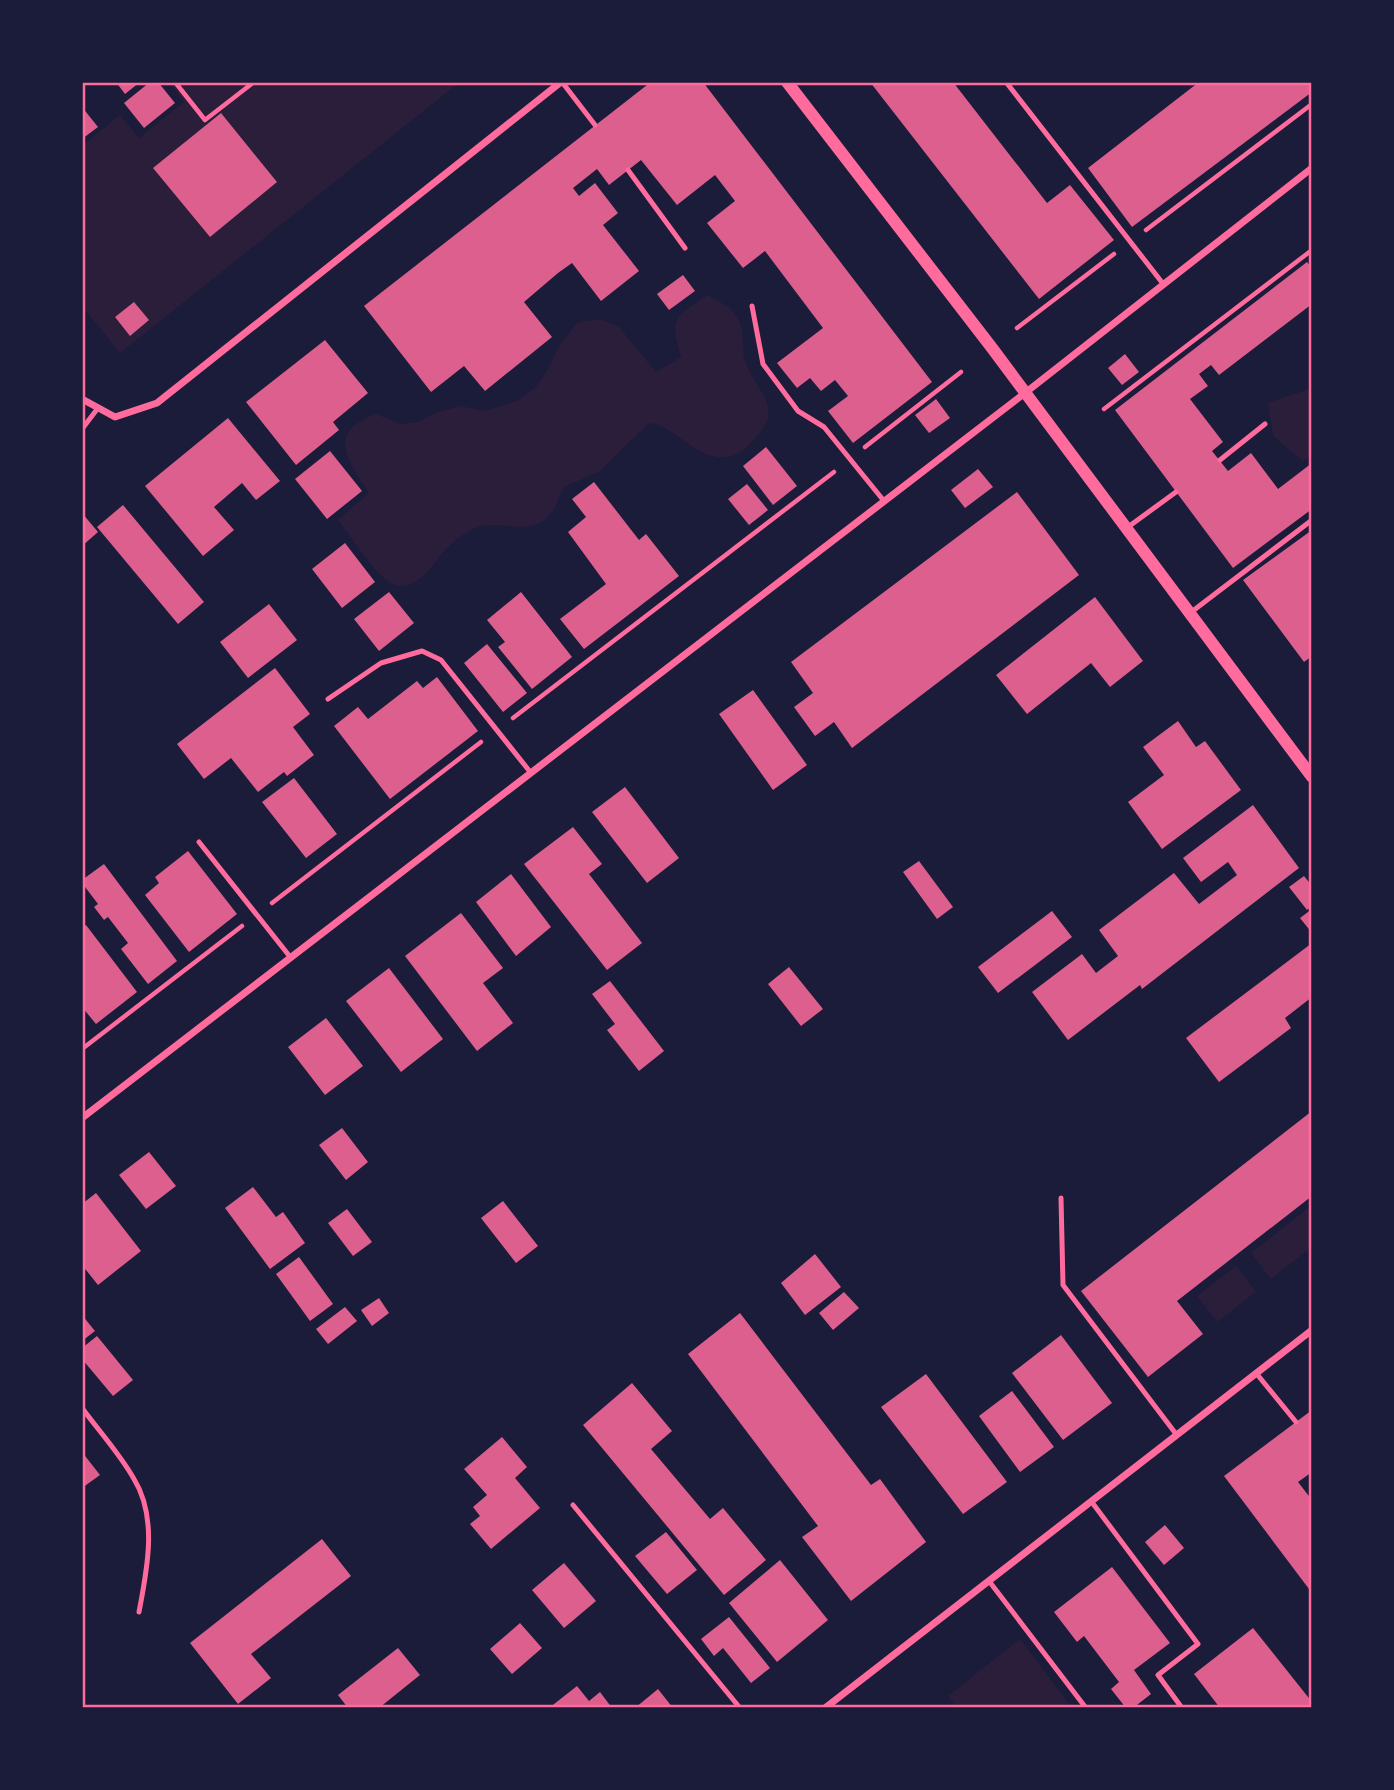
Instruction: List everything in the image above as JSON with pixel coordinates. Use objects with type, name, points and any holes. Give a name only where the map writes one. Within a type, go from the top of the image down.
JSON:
[{"type":"street","points":[[82,399],[116,417],[157,403],[561,82]]},
{"type":"street","points":[[787,82],[1127,528],[1312,777]]},
{"type":"street","points":[[82,1118],[1025,393],[1312,168]]},
{"type":"street","points":[[825,1708],[1312,1330]]},
{"type":"lane","points":[[561,82],[594,125]]},
{"type":"lane","points":[[1006,82],[1164,285]]},
{"type":"lane","points":[[628,170],[685,248]]},
{"type":"lane","points":[[752,306],[763,364],[798,411],[824,427],[884,500]]},
{"type":"lane","points":[[82,429],[97,408]]},
{"type":"lane","points":[[1220,460],[1265,424]]},
{"type":"lane","points":[[1127,528],[1176,492]]},
{"type":"lane","points":[[1189,612],[1312,520]]},
{"type":"lane","points":[[328,699],[381,663],[422,651],[441,660],[531,773]]},
{"type":"lane","points":[[199,842],[291,958]]},
{"type":"lane","points":[[1061,1198],[1063,1285],[1176,1434]]},
{"type":"lane","points":[[1256,1373],[1296,1422]]},
{"type":"lane","points":[[82,1408],[135,1480],[144,1504],[149,1535],[147,1571],[139,1612]]},
{"type":"lane","points":[[1091,1502],[1198,1644],[1158,1675],[1182,1708]]},
{"type":"lane","points":[[573,1505],[740,1708]]},
{"type":"lane","points":[[989,1581],[1086,1708]]},
{"type":"path","points":[[175,82],[205,120],[254,82]]},
{"type":"path","points":[[1017,328],[1312,104]]},
{"type":"path","points":[[1104,409],[1312,250]]},
{"type":"path","points":[[82,1049],[961,372]]},
{"type":"shaded area","points":[[169,82],[460,82],[120,353],[82,306],[82,146],[120,115],[139,138],[184,102]]},
{"type":"shaded area","points":[[707,295],[727,306],[736,315],[743,337],[745,360],[768,409],[764,428],[741,452],[722,457],[710,455],[699,451],[659,425],[649,423],[599,472],[564,487],[554,510],[542,522],[525,527],[490,525],[471,530],[450,545],[417,581],[403,586],[395,585],[381,575],[338,520],[369,493],[354,470],[346,448],[350,429],[360,421],[376,414],[401,424],[417,422],[438,412],[461,406],[485,411],[517,401],[536,387],[559,346],[578,322],[600,319],[619,327],[656,372],[681,357],[676,334],[678,320]]},
{"type":"shaded area","points":[[1312,388],[1312,456],[1303,461],[1273,436],[1268,403]]},
{"type":"shaded area","points":[[1312,1205],[1312,1247],[1271,1279],[1251,1253]]},
{"type":"shaded area","points":[[1236,1266],[1256,1292],[1217,1322],[1197,1296]]},
{"type":"shaded area","points":[[1020,1639],[1072,1708],[957,1708],[948,1696]]},
{"type":"building","points":[[116,82],[140,82],[125,94]]},
{"type":"building","points":[[150,82],[158,82],[175,103],[144,128],[124,103]]},
{"type":"building","points":[[645,82],[703,82],[932,382],[853,443],[828,411],[848,396],[835,380],[821,391],[810,378],[797,388],[777,363],[823,328],[765,251],[743,268],[707,223],[735,201],[715,175],[677,205],[641,160],[609,185],[597,169],[573,188],[579,196],[595,183],[618,213],[603,225],[639,271],[601,301],[572,263],[558,273],[524,302],[552,337],[485,391],[464,366],[431,392],[364,306],[647,85]]},
{"type":"building","points":[[870,82],[953,82],[1047,203],[1070,185],[1114,240],[1039,299]]},
{"type":"building","points":[[1199,82],[1312,82],[1312,92],[1132,227],[1088,168]]},
{"type":"building","points":[[82,107],[98,127],[82,139]]},
{"type":"building","points":[[221,113],[277,182],[210,237],[153,168]]},
{"type":"building","points":[[1307,262],[1312,268],[1312,304],[1219,375],[1211,365],[1199,374],[1208,386],[1190,399],[1223,442],[1212,451],[1228,471],[1251,453],[1278,489],[1312,463],[1312,509],[1233,568],[1115,410]]},
{"type":"building","points":[[683,275],[695,291],[669,310],[657,294]]},
{"type":"building","points":[[134,302],[149,320],[130,336],[115,317]]},
{"type":"building","points":[[325,340],[368,393],[333,422],[339,430],[296,465],[246,402]]},
{"type":"building","points":[[1125,354],[1139,372],[1122,385],[1108,368]]},
{"type":"building","points":[[936,399],[950,418],[929,433],[915,415]]},
{"type":"building","points":[[228,418],[280,481],[256,500],[242,483],[214,507],[234,530],[203,556],[145,486]]},
{"type":"building","points":[[766,447],[797,486],[773,505],[743,466]]},
{"type":"building","points":[[330,451],[362,491],[327,519],[295,479]]},
{"type":"building","points":[[978,469],[993,487],[965,508],[951,490]]},
{"type":"building","points":[[594,482],[639,540],[646,534],[679,576],[584,649],[560,619],[606,584],[568,532],[586,517],[572,499]]},
{"type":"building","points":[[747,484],[768,510],[749,525],[728,499]]},
{"type":"building","points":[[1017,492],[1079,575],[852,748],[834,722],[815,736],[794,707],[813,693],[791,662]]},
{"type":"building","points":[[123,505],[204,602],[178,624],[97,527]]},
{"type":"building","points":[[82,513],[98,532],[82,546]]},
{"type":"building","points":[[1312,530],[1312,656],[1304,662],[1243,580]]},
{"type":"building","points":[[345,543],[375,582],[342,608],[312,569]]},
{"type":"building","points":[[389,592],[414,623],[379,651],[354,619]]},
{"type":"building","points":[[521,592],[572,657],[532,689],[498,647],[505,642],[487,620]]},
{"type":"building","points":[[1095,597],[1143,661],[1110,687],[1091,663],[1027,714],[996,675]]},
{"type":"building","points":[[269,604],[297,640],[248,678],[220,642]]},
{"type":"building","points":[[487,644],[527,693],[503,712],[464,663]]},
{"type":"building","points":[[275,668],[310,714],[293,727],[314,755],[287,776],[284,772],[258,792],[231,758],[204,779],[177,744]]},
{"type":"building","points":[[437,677],[478,731],[390,799],[334,726],[358,707],[368,719],[417,681],[423,688]]},
{"type":"building","points":[[753,690],[807,765],[773,790],[719,714]]},
{"type":"building","points":[[1178,721],[1196,747],[1205,741],[1241,790],[1162,849],[1128,802],[1164,775],[1143,747]]},
{"type":"building","points":[[294,778],[337,834],[306,858],[262,802]]},
{"type":"building","points":[[625,787],[679,858],[647,883],[592,812]]},
{"type":"building","points":[[1253,805],[1299,868],[1142,989],[1140,985],[1068,1040],[1032,992],[1082,954],[1096,973],[1118,956],[1099,930],[1174,873],[1199,904],[1237,875],[1228,862],[1201,882],[1183,858]]},
{"type":"building","points":[[573,827],[602,864],[589,874],[642,943],[607,970],[524,864]]},
{"type":"building","points":[[188,851],[237,914],[189,952],[145,895],[159,883],[155,877]]},
{"type":"building","points":[[919,861],[953,907],[937,919],[903,872]]},
{"type":"building","points":[[104,864],[177,961],[148,984],[121,949],[128,943],[108,917],[104,920],[94,907],[98,904],[82,883],[82,880]]},
{"type":"building","points":[[511,874],[551,927],[516,956],[476,902]]},
{"type":"building","points":[[1304,876],[1312,886],[1312,906],[1307,910],[1289,887]]},
{"type":"building","points":[[1312,909],[1312,933],[1300,918]]},
{"type":"building","points":[[1052,911],[1072,937],[998,993],[978,967]]},
{"type":"building","points":[[461,913],[503,968],[483,983],[513,1023],[477,1051],[405,956]]},
{"type":"building","points":[[86,925],[137,992],[96,1024],[82,1007],[82,928]]},
{"type":"building","points":[[1312,943],[1312,997],[1285,1018],[1291,1028],[1219,1082],[1186,1038]]},
{"type":"building","points":[[789,967],[823,1009],[801,1026],[768,984]]},
{"type":"building","points":[[389,968],[443,1039],[401,1072],[346,1001]]},
{"type":"building","points":[[610,981],[664,1051],[639,1071],[607,1030],[615,1024],[592,994]]},
{"type":"building","points":[[326,1018],[363,1066],[325,1095],[288,1047]]},
{"type":"building","points":[[1312,1111],[1312,1196],[1177,1301],[1203,1334],[1148,1377],[1081,1291]]},
{"type":"building","points":[[342,1128],[368,1162],[346,1180],[319,1145]]},
{"type":"building","points":[[149,1152],[176,1186],[146,1209],[119,1175]]},
{"type":"building","points":[[253,1187],[276,1217],[283,1212],[305,1243],[270,1269],[225,1208]]},
{"type":"building","points":[[96,1193],[141,1251],[98,1285],[82,1265],[82,1204]]},
{"type":"building","points":[[503,1201],[538,1246],[516,1263],[481,1218]]},
{"type":"building","points":[[347,1209],[372,1242],[353,1256],[328,1223]]},
{"type":"building","points":[[815,1254],[841,1287],[805,1315],[781,1283]]},
{"type":"building","points":[[299,1257],[333,1304],[310,1321],[276,1274]]},
{"type":"building","points":[[844,1292],[859,1308],[833,1330],[819,1313]]},
{"type":"building","points":[[379,1298],[389,1313],[372,1326],[361,1310]]},
{"type":"building","points":[[345,1307],[357,1321],[328,1344],[316,1329]]},
{"type":"building","points":[[740,1313],[871,1485],[880,1479],[926,1542],[851,1601],[802,1537],[818,1526],[688,1354]]},
{"type":"building","points":[[82,1315],[95,1331],[82,1341]]},
{"type":"building","points":[[1061,1335],[1112,1403],[1063,1440],[1012,1373]]},
{"type":"building","points":[[97,1336],[133,1380],[113,1396],[82,1359],[82,1348]]},
{"type":"building","points":[[926,1374],[1007,1482],[963,1514],[881,1407]]},
{"type":"building","points":[[632,1383],[672,1431],[651,1449],[710,1519],[723,1508],[766,1560],[724,1595],[583,1425]]},
{"type":"building","points":[[1012,1391],[1054,1447],[1020,1472],[979,1416]]},
{"type":"building","points":[[1312,1410],[1312,1472],[1298,1482],[1312,1500],[1312,1593],[1224,1476]]},
{"type":"building","points":[[502,1437],[527,1467],[515,1478],[540,1508],[491,1549],[470,1524],[480,1516],[473,1507],[487,1495],[464,1469]]},
{"type":"building","points":[[82,1452],[100,1475],[82,1488]]},
{"type":"building","points":[[1165,1525],[1184,1548],[1164,1565],[1145,1542]]},
{"type":"building","points":[[666,1532],[697,1570],[667,1594],[635,1556]]},
{"type":"building","points":[[322,1539],[351,1576],[251,1654],[271,1678],[238,1704],[190,1643]]},
{"type":"building","points":[[780,1560],[828,1620],[777,1662],[729,1603]]},
{"type":"building","points":[[564,1563],[596,1601],[564,1628],[532,1590]]},
{"type":"building","points":[[1112,1567],[1170,1643],[1134,1670],[1151,1694],[1133,1708],[1126,1708],[1111,1689],[1119,1682],[1084,1636],[1077,1642],[1054,1612]]},
{"type":"building","points":[[729,1617],[770,1668],[751,1683],[723,1648],[714,1656],[701,1639]]},
{"type":"building","points":[[520,1623],[542,1648],[512,1674],[490,1649]]},
{"type":"building","points":[[1253,1628],[1312,1702],[1312,1708],[1220,1708],[1194,1674]]},
{"type":"building","points":[[398,1648],[420,1675],[379,1708],[348,1708],[338,1695]]},
{"type":"building","points":[[577,1686],[589,1701],[600,1692],[612,1708],[549,1708]]},
{"type":"building","points":[[658,1689],[673,1708],[635,1708]]}]
